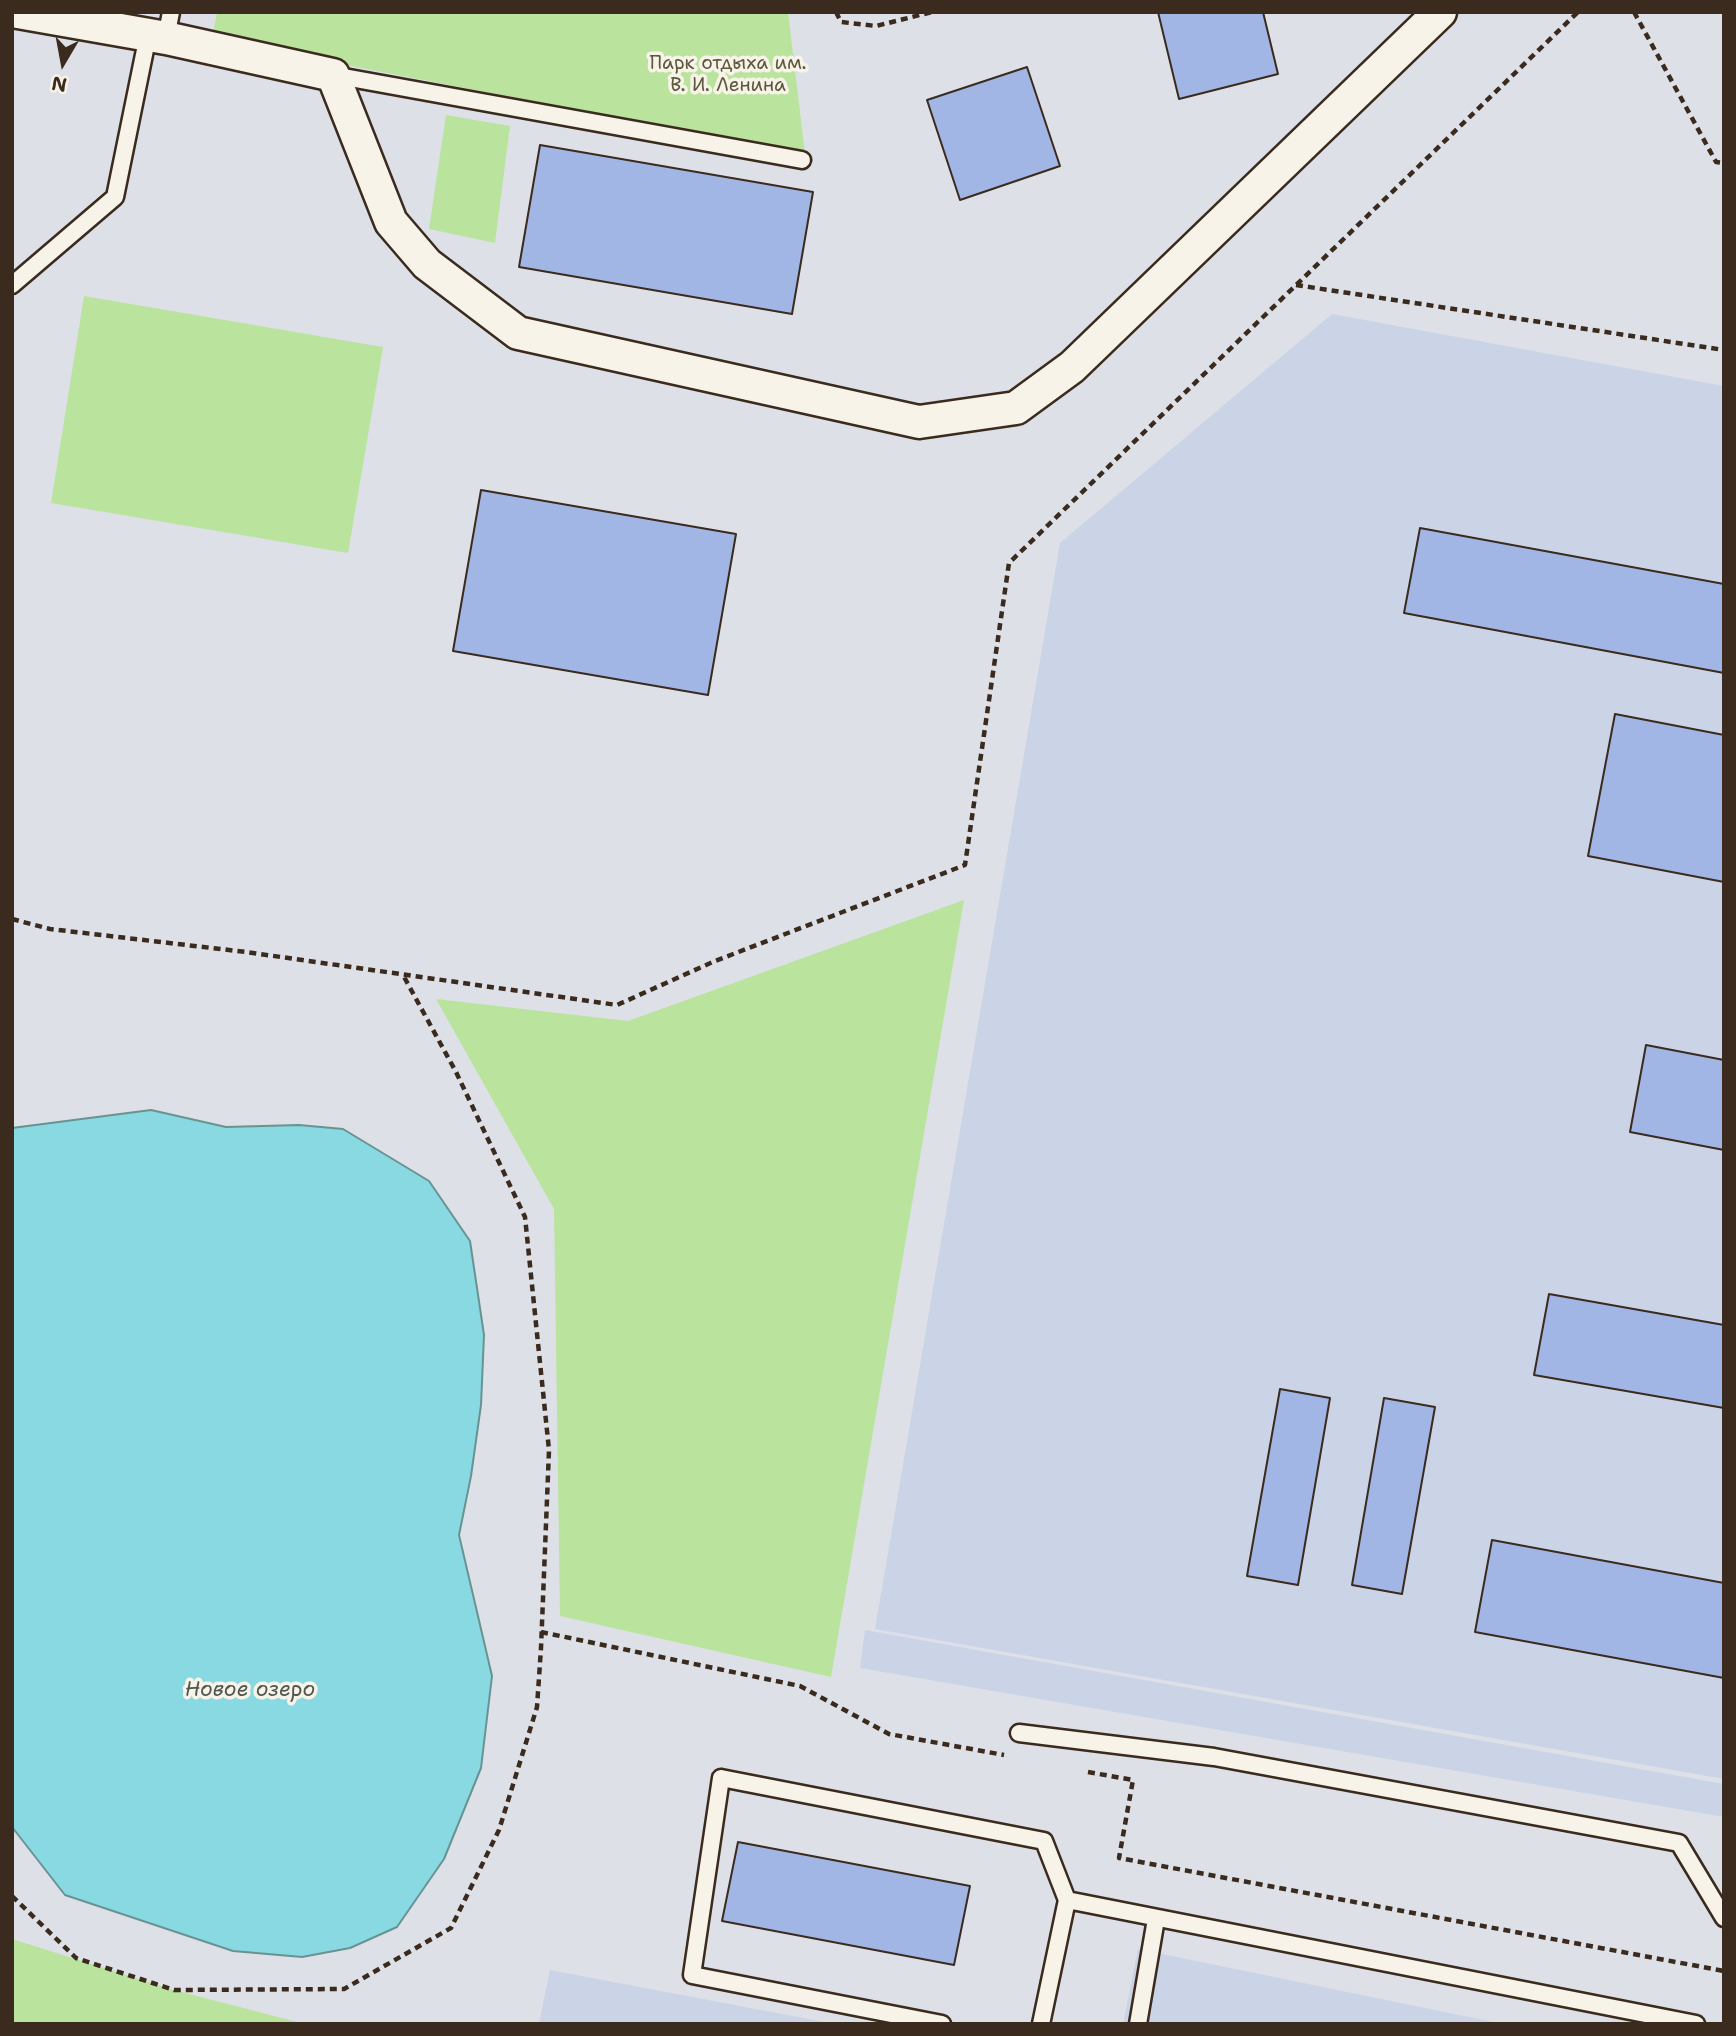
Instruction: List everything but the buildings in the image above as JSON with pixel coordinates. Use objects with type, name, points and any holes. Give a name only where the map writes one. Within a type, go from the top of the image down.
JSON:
[{"type":"street","points":[[18,12],[162,28],[333,75],[391,222],[427,264],[518,333],[919,422],[1016,408],[1072,367],[1440,12]]},
{"type":"lane","points":[[12,285],[115,197],[162,28]]},
{"type":"lane","points":[[333,75],[802,160]]},
{"type":"lane","points":[[1019,1732],[1214,1757],[1679,1843],[1724,1918]]},
{"type":"lane","points":[[942,2024],[692,1975],[721,1777],[1044,1841],[1067,1900],[1041,2024]]},
{"type":"lane","points":[[1067,1900],[1652,2020],[1696,2024]]},
{"type":"lane","points":[[1138,2024],[1156,1919]]},
{"type":"path","points":[[836,12],[841,22],[876,26],[932,12]]},
{"type":"path","points":[[12,919],[50,929],[246,952],[617,1005],[715,961],[965,865],[1009,564],[1578,12]]},
{"type":"path","points":[[1634,12],[1716,162],[1724,163]]},
{"type":"path","points":[[1296,285],[1724,350]]},
{"type":"path","points":[[12,1896],[76,1958],[174,1990],[344,1989],[451,1928],[499,1830],[537,1707],[549,1450],[525,1217],[456,1072],[403,975]]},
{"type":"path","points":[[541,1632],[800,1686],[890,1734],[1011,1757]]},
{"type":"path","points":[[1079,1770],[1133,1780],[1119,1858],[1724,1971]]},
{"type":"shaded area","points":[[1332,314],[1724,386],[1724,1779],[875,1629],[1060,543]]},
{"type":"shaded area","points":[[865,1630],[1724,1784],[1724,1817],[860,1668]]},
{"type":"shaded area","points":[[1138,1949],[1503,2024],[1123,2024]]},
{"type":"shaded area","points":[[550,1970],[608,1981],[835,2024],[539,2024]]},
{"type":"green space","name":"Парк отдыха им. В. И. Ленина","points":[[217,12],[788,12],[805,154],[212,39]]},
{"type":"green space","points":[[446,115],[510,126],[495,243],[429,229]]},
{"type":"green space","points":[[84,296],[383,347],[348,553],[51,503]]},
{"type":"green space","points":[[964,900],[831,1677],[560,1616],[554,1209],[436,999],[628,1021]]},
{"type":"green space","points":[[12,1939],[174,1990],[305,2024],[12,2024]]},
{"type":"water","name":"Новое озеро","points":[[151,1110],[226,1127],[299,1125],[343,1129],[429,1181],[470,1241],[484,1335],[481,1405],[459,1535],[492,1676],[481,1768],[444,1859],[397,1927],[350,1948],[302,1957],[233,1951],[65,1895],[12,1827],[12,1128]]}]
